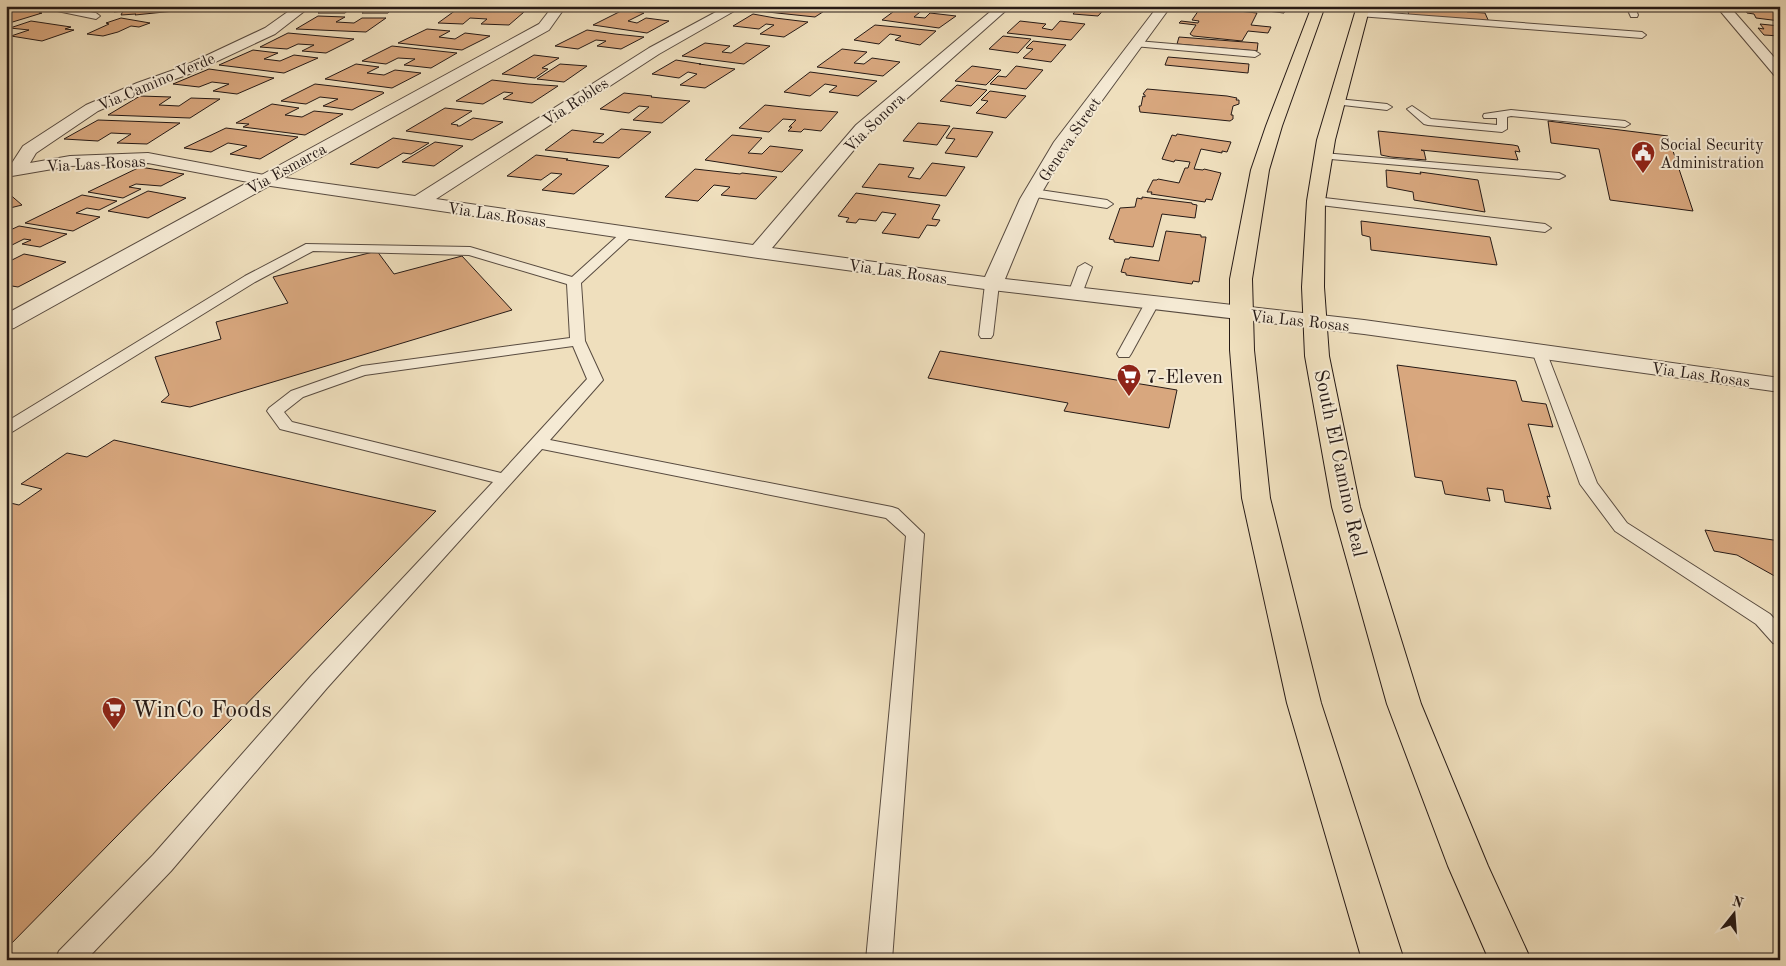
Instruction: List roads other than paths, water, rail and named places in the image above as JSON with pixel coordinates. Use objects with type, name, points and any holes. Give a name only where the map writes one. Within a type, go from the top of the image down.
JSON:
[{"type":"main road","points":[[1319,6],[1274,126],[1260,170],[1241,279],[1243,314],[1242,350],[1256,498],[1304,703],[1383,960]]},
{"type":"main road","name":"South El Camino Real","points":[[1363,10],[1323,156],[1316,201],[1313,287],[1317,356],[1346,507],[1404,704],[1468,866],[1510,960]]},
{"type":"street","name":"Via Camino Verde","points":[[12,170],[29,150],[92,108],[142,86],[186,70],[270,31],[305,6]]},
{"type":"street","name":"Via Esmarca","points":[[6,323],[544,27],[560,6]]},
{"type":"street","name":"Via Robles","points":[[418,203],[654,50],[737,6]]},
{"type":"street","name":"Via Sonora","points":[[758,252],[862,129],[1005,6]]},
{"type":"street","name":"Geneva Street","points":[[992,284],[1032,194],[1063,142],[1165,6]]},
{"type":"street","points":[[1722,6],[1780,73]]},
{"type":"street","name":"Via Las Rosas","points":[[12,170],[70,162],[148,158],[264,180],[758,252],[992,284],[1370,328],[1780,385]]},
{"type":"lane","points":[[37,6],[96,16]]},
{"type":"lane","points":[[1630,6],[1634,15]]},
{"type":"lane","points":[[1363,10],[1642,35]]},
{"type":"lane","points":[[1137,44],[1255,54]]},
{"type":"lane","points":[[1338,102],[1387,107]]},
{"type":"lane","points":[[1412,109],[1428,122],[1502,129],[1502,114]]},
{"type":"lane","points":[[1488,116],[1511,113],[1625,124]]},
{"type":"lane","points":[[1323,156],[1559,176]]},
{"type":"lane","points":[[1032,194],[1107,204]]},
{"type":"lane","points":[[1316,201],[1545,228]]},
{"type":"lane","points":[[574,282],[628,233]]},
{"type":"lane","points":[[6,429],[250,278],[312,247],[470,251],[574,282]]},
{"type":"lane","points":[[1075,294],[1085,267]]},
{"type":"lane","points":[[68,960],[162,863],[320,682],[595,380],[578,341],[574,282]]},
{"type":"lane","points":[[986,335],[992,284]]},
{"type":"lane","points":[[1124,354],[1152,302]]},
{"type":"lane","points":[[504,479],[286,426],[275,411],[297,394],[362,371],[578,341]]},
{"type":"lane","points":[[1539,351],[1589,484],[1621,526],[1763,619],[1780,638]]},
{"type":"lane","points":[[537,443],[892,513],[915,534],[880,960]]},
{"type":"place","name":"Social Security Administration","points":[[1643,174]]},
{"type":"place","name":"7-Eleven","points":[[1129,397]]},
{"type":"place","name":"WinCo Foods","points":[[114,730]]}]
